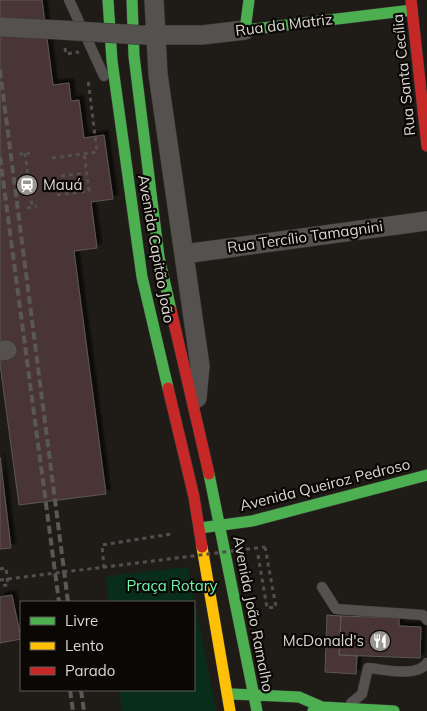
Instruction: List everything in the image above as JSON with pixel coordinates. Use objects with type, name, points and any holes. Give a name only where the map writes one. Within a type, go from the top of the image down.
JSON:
[{"type":"main road","name":"Avenida Capitão João","points":[[132,0],[134,56],[159,256],[220,524]]},
{"type":"main road","points":[[245,30],[250,0]]},
{"type":"main road","name":"Avenida Capitão João","points":[[109,3],[112,62],[142,277],[200,528]]},
{"type":"main road","name":"Rua da Matriz","points":[[245,30],[411,5]]},
{"type":"main road","name":"Rua Santa Cecília","points":[[411,5],[424,98],[427,146]]},
{"type":"main road","name":"Avenida Queiroz Pedroso","points":[[200,528],[252,521],[427,475]]},
{"type":"main road","name":"Avenida João Ramalho","points":[[220,524],[257,711]]},
{"type":"main road","points":[[200,528],[230,711]]},
{"type":"main road","points":[[227,694],[300,698],[318,709],[345,708],[394,711]]},
{"type":"street","points":[[154,0],[148,35],[158,74],[200,366],[196,417]]},
{"type":"street","name":"Rua da Matriz","points":[[0,27],[148,35],[202,35],[245,30]]},
{"type":"street","name":"Rua Tercílio Tamagnini","points":[[184,254],[427,221]]},
{"type":"lane","points":[[69,0],[101,71],[117,99]]},
{"type":"lane","points":[[322,588],[336,609],[423,615],[427,620]]},
{"type":"lane","points":[[345,708],[362,694],[368,668],[409,671],[420,670],[427,663]]},
{"type":"path","points":[[52,158],[97,152],[87,70]]},
{"type":"path","points":[[25,153],[32,207]]},
{"type":"path","points":[[20,154],[30,153]]},
{"type":"path","points":[[57,195],[89,191],[84,154]]},
{"type":"path","points":[[61,176],[86,173]]},
{"type":"path","points":[[26,208],[37,206]]},
{"type":"path","points":[[104,568],[102,545],[170,534]]},
{"type":"path","points":[[0,580],[265,547],[276,607],[267,608],[258,555]]},
{"type":"path","points":[[0,569],[6,568],[8,586],[0,586]]},
{"type":"green space","name":"Praça Rotary","points":[[188,567],[195,601],[109,601],[106,576]]},
{"type":"green space","name":"Praça Rotary","points":[[195,603],[216,711],[122,711],[119,691],[195,691]]},
{"type":"building","name":"Mauá","points":[[0,0],[42,0],[53,85],[69,83],[71,101],[79,100],[84,138],[104,135],[113,199],[91,202],[97,248],[74,251],[106,494],[19,505],[0,364]]},
{"type":"building","points":[[0,457],[11,548],[0,549]]},
{"type":"building","points":[[12,595],[20,639],[0,643],[0,597]]},
{"type":"building","points":[[327,615],[341,616],[339,655],[357,656],[356,674],[325,672]]},
{"type":"building","name":"McDonald's","points":[[341,616],[399,618],[399,626],[421,627],[420,658],[339,655]]},
{"type":"railway","points":[[0,70],[68,601]]},
{"type":"railway","points":[[0,157],[59,601]]},
{"type":"railway","points":[[70,691],[73,711]]},
{"type":"railway","points":[[81,691],[84,711]]},
{"type":"traffic: fast","points":[[108,0],[112,61],[142,277],[168,388]]},
{"type":"traffic: fast","points":[[132,0],[134,56],[159,257],[171,310]]},
{"type":"traffic: fast","points":[[249,0],[245,30],[412,10]]},
{"type":"traffic: fast","points":[[209,474],[257,711]]},
{"type":"traffic: fast","points":[[200,528],[252,521],[427,475]]},
{"type":"traffic: fast","points":[[231,694],[299,697],[322,707],[394,711]]},
{"type":"traffic: fast","points":[[313,711],[322,707]]},
{"type":"traffic: slow","points":[[202,547],[230,711]]},
{"type":"traffic: jam","points":[[411,0],[427,146]]},
{"type":"traffic: jam","points":[[171,310],[209,474]]},
{"type":"traffic: jam","points":[[168,388],[194,497],[202,547]]},
{"type":"place","name":"Mauá","points":[[27,185]]},
{"type":"place","name":"McDonald's","points":[[380,641]]}]
